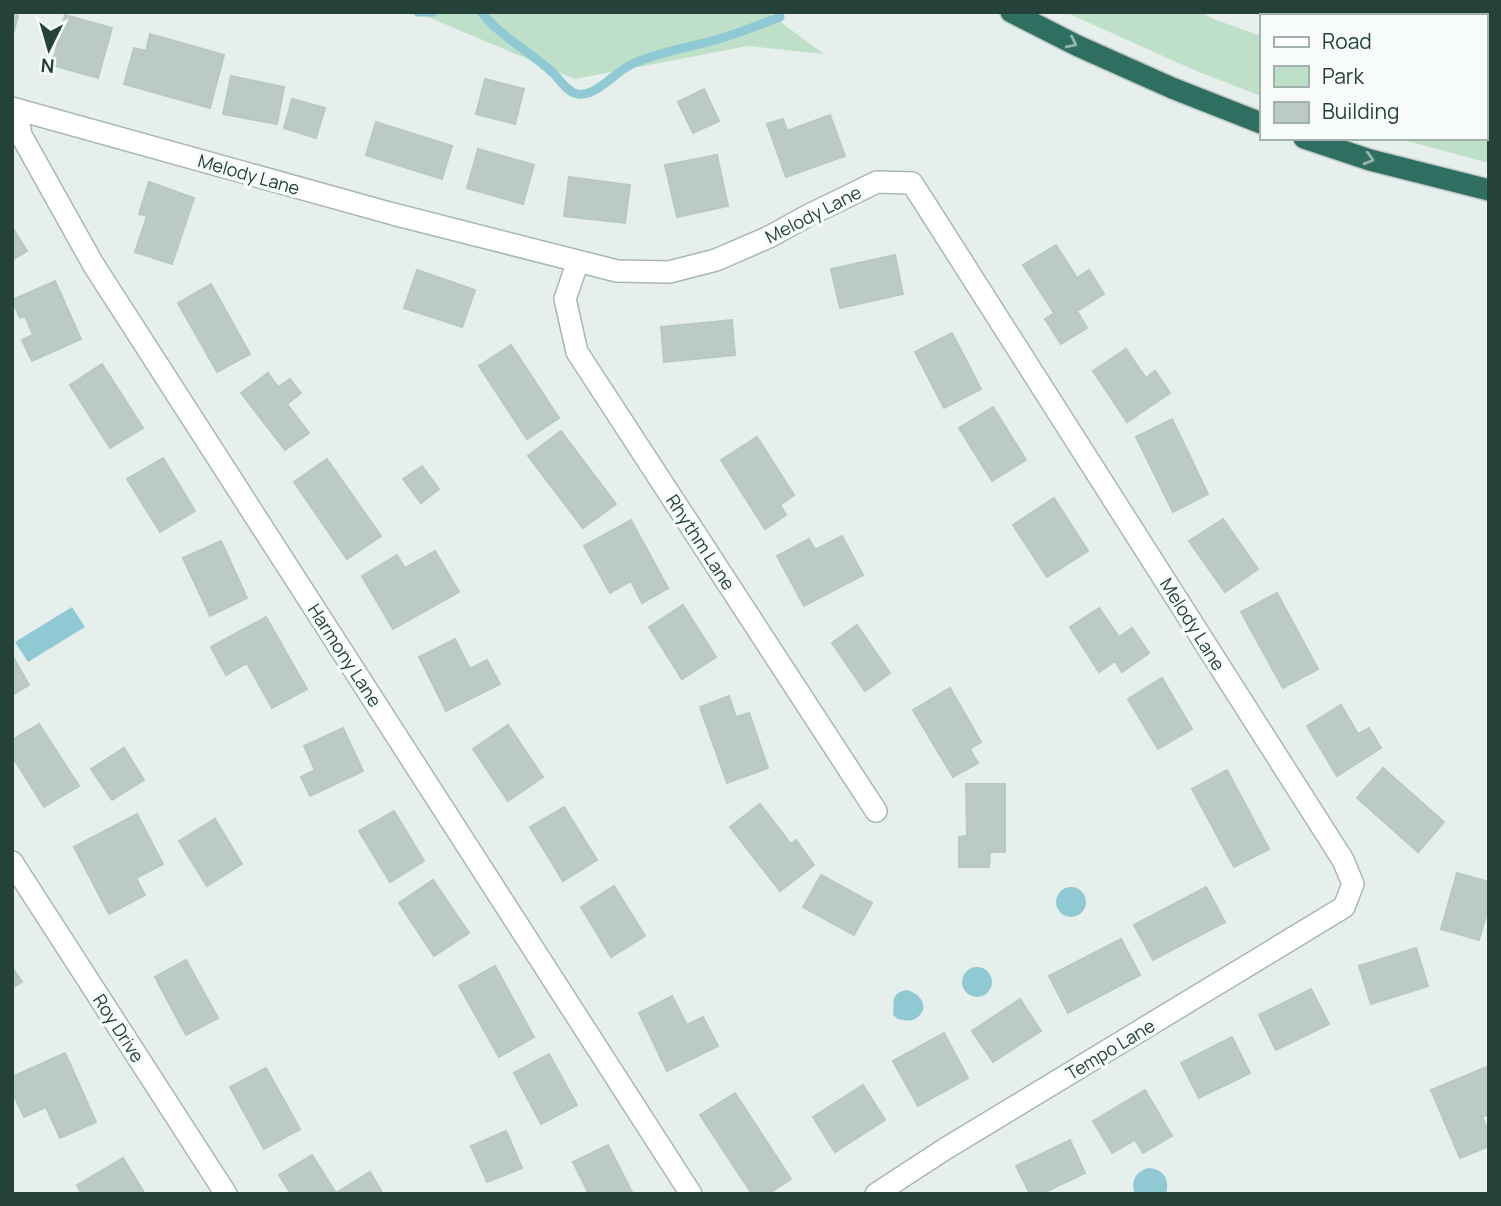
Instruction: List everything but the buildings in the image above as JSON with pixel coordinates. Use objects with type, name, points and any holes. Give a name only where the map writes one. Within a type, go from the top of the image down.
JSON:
[{"type":"highway","points":[[1011,12],[1078,47],[1260,123]]},
{"type":"highway","points":[[1310,140],[1370,160],[1489,190]]},
{"type":"street","name":"Melody Lane","points":[[14,108],[393,214],[617,271],[669,272],[716,260],[769,237],[877,182],[912,183],[1343,860],[1353,884],[1344,907]]},
{"type":"street","name":"Harmony Lane","points":[[14,108],[21,135],[93,264],[691,1194]]},
{"type":"street","name":"Rhythm Lane","points":[[578,261],[565,299],[577,352],[876,811]]},
{"type":"street","name":"Roy Drive","points":[[12,862],[226,1194]]},
{"type":"street","name":"Tempo Lane","points":[[876,1194],[1344,907]]},
{"type":"green space","points":[[416,12],[767,12],[824,54],[748,46],[575,79]]},
{"type":"green space","points":[[1065,12],[1200,12],[1260,36],[1260,96],[1194,70]]},
{"type":"green space","points":[[1489,104],[1489,163],[1403,140],[1487,140]]},
{"type":"water","points":[[72,607],[85,627],[28,662],[15,642]]},
{"type":"water","points":[[1071,887],[1082,891],[1086,902],[1082,913],[1071,917],[1060,913],[1056,902],[1060,891]]},
{"type":"water","points":[[977,967],[988,971],[992,982],[988,993],[977,997],[966,993],[962,982],[966,971]]},
{"type":"water","points":[[906,990],[920,998],[923,1011],[915,1019],[906,1021],[893,1015],[895,997]]},
{"type":"water","points":[[1149,1168],[1165,1176],[1166,1194],[1135,1194],[1135,1177]]},
{"type":"waterway","points":[[418,12],[433,12]]},
{"type":"waterway","points":[[481,12],[568,89],[578,94],[592,92],[626,67],[642,60],[723,38],[780,17]]}]
